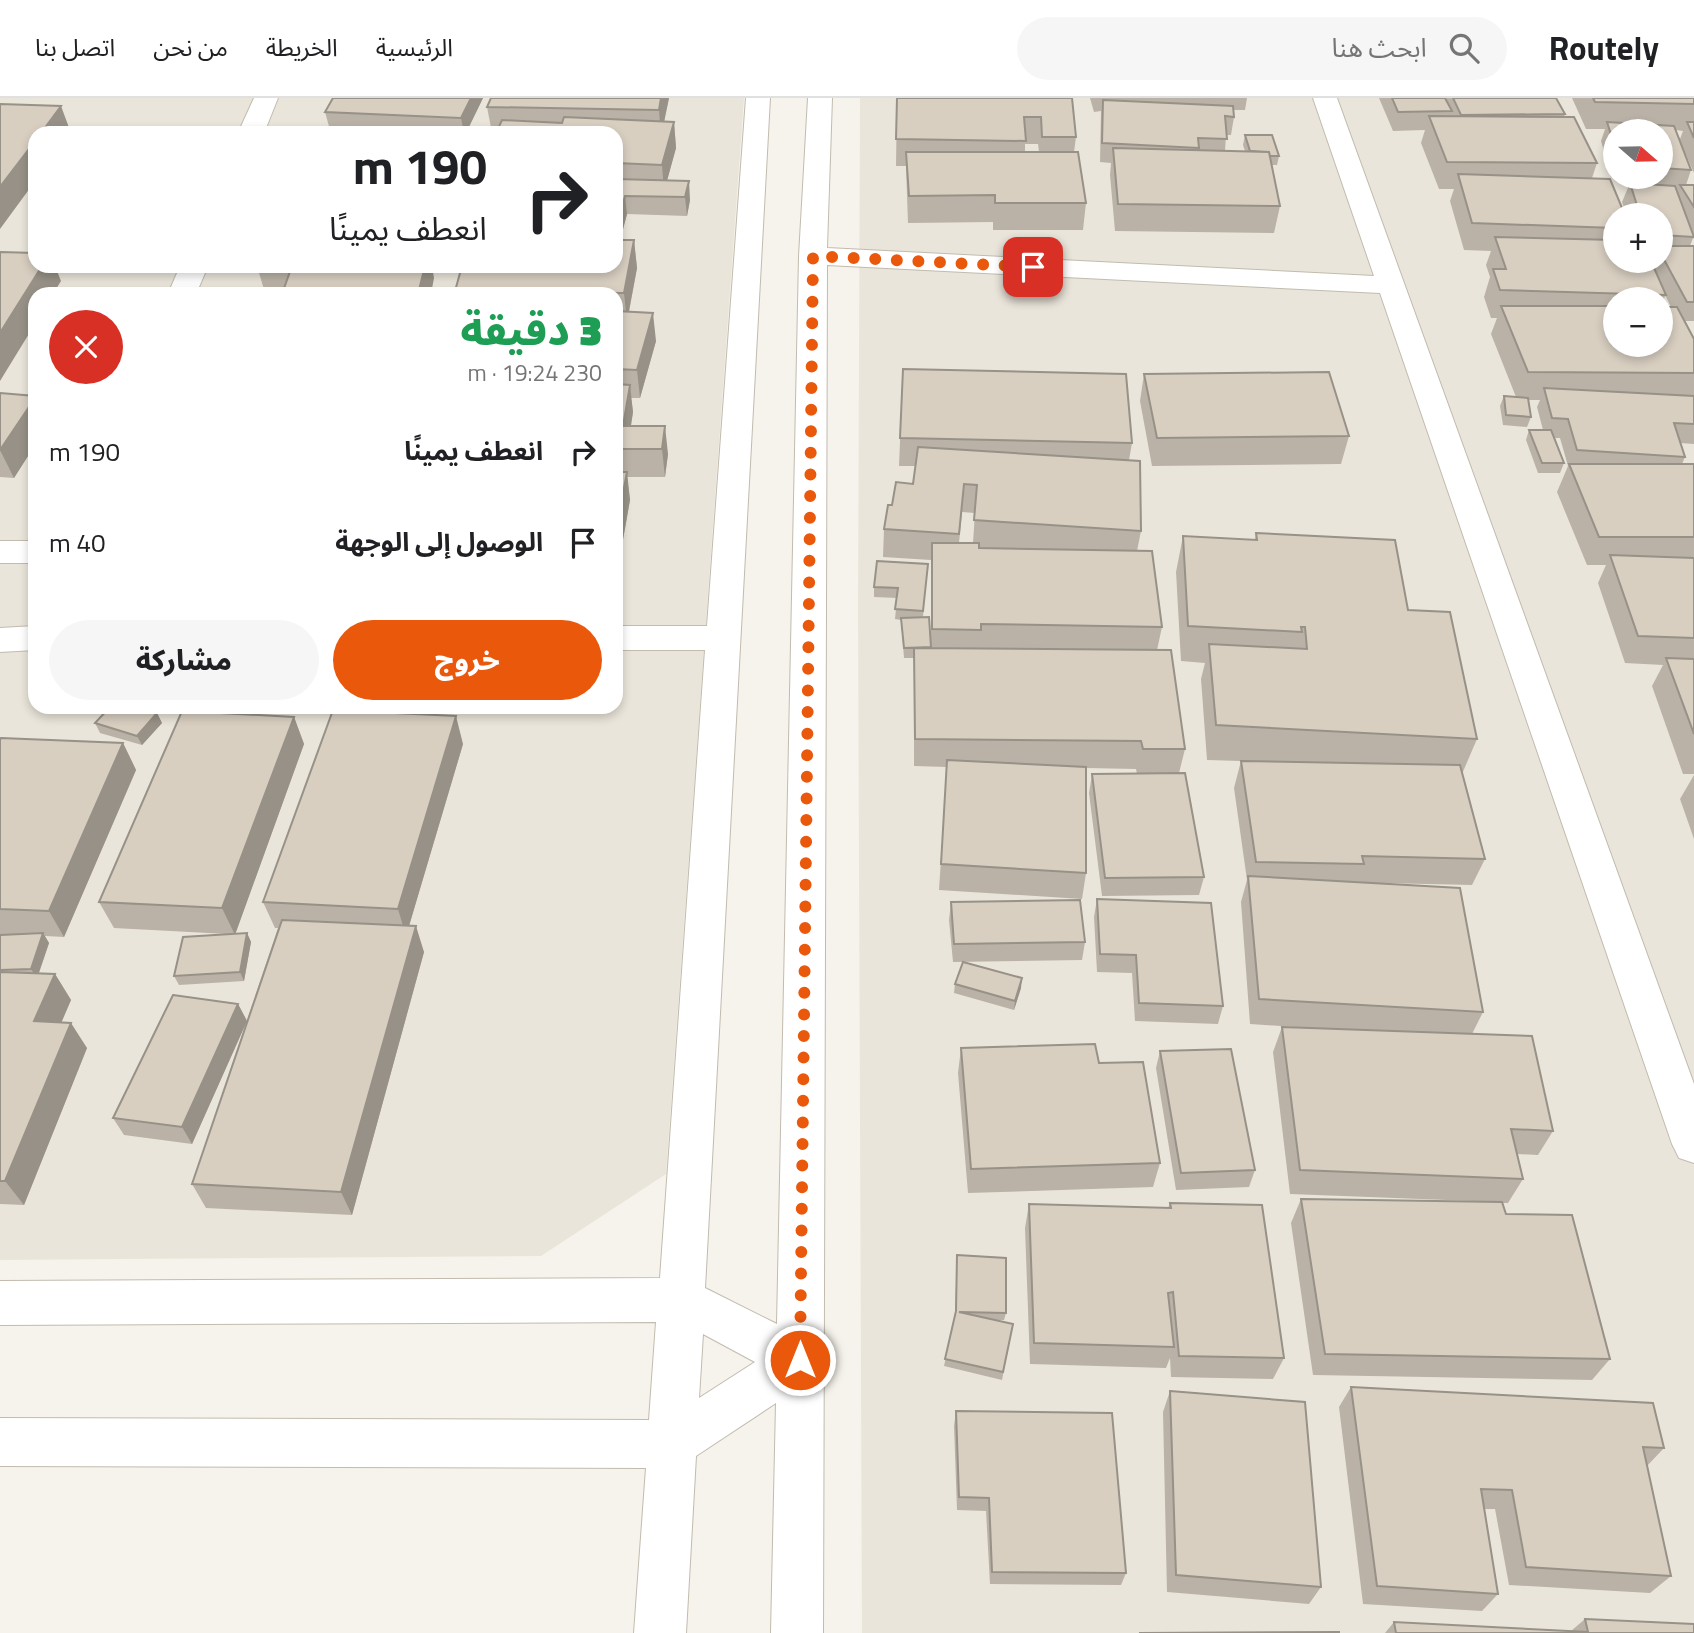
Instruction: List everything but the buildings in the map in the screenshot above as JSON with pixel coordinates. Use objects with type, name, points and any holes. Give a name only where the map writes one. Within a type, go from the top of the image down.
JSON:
[{"type":"street","points":[[254,126],[266,98]]},
{"type":"street","points":[[660,1633],[683,1300],[721,638],[758,98]]},
{"type":"street","points":[[797,1633],[813,256],[820,98]]},
{"type":"street","points":[[1325,98],[1692,1135]]},
{"type":"street","points":[[813,256],[1391,285]]},
{"type":"street","points":[[0,552],[28,552]]},
{"type":"street","points":[[623,638],[721,638]]},
{"type":"street","points":[[0,1303],[683,1300],[800,1360]]},
{"type":"street","points":[[0,1442],[671,1444],[800,1360]]},
{"type":"shaded area","points":[[0,98],[744,98],[666,1174],[541,1256],[0,1260]]},
{"type":"shaded area","points":[[860,98],[1694,98],[1694,1633],[862,1633],[858,610]]},
{"type":"route","points":[[800,1360],[813,256],[1033,267]]}]
